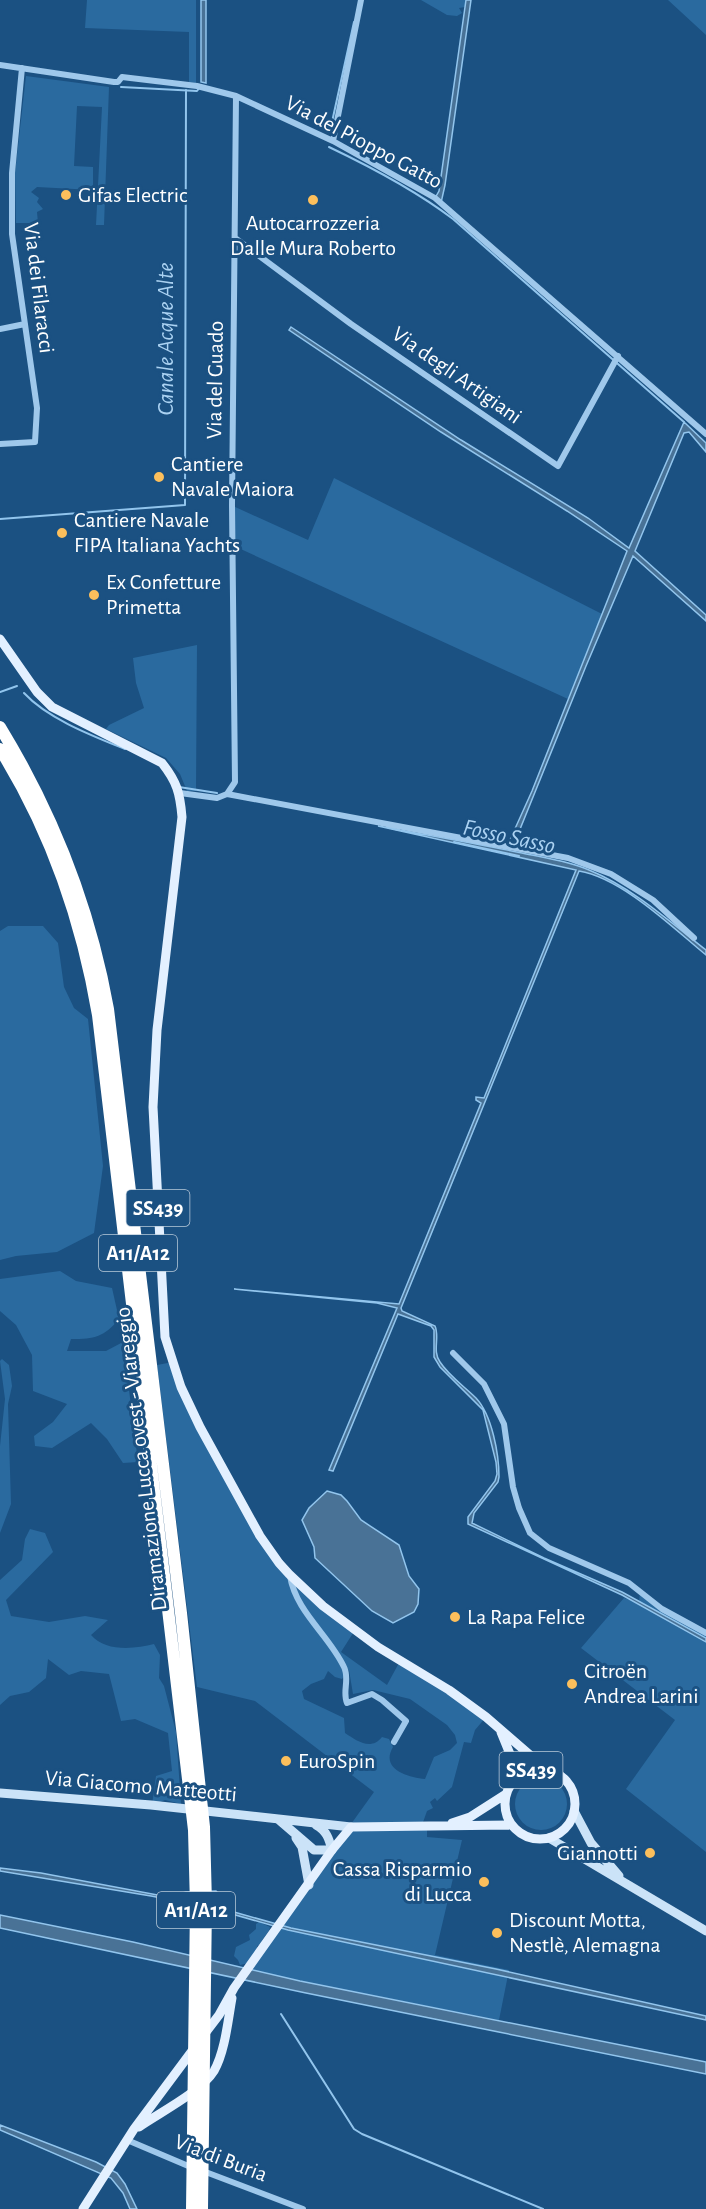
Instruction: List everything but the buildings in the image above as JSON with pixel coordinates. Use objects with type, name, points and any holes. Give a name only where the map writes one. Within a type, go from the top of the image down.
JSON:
[{"type":"highway","name":"Diramazione Lucca ovest - Viareggio","points":[[0,727],[37,791],[72,905],[93,989],[103,1012],[166,1497],[194,1830],[196,1905],[192,2209]]},
{"type":"highway","name":"Diramazione Lucca ovest - Viareggio","points":[[0,749],[52,839]]},
{"type":"highway","name":"Diramazione Lucca ovest - Viareggio","points":[[103,1012],[153,1485],[175,1613],[204,1827],[206,1904],[202,2209]]},
{"type":"main road","name":"SS439","points":[[0,639],[37,692],[52,707],[162,763],[173,776],[180,793],[182,817],[158,1030],[153,1107],[165,1338],[181,1387],[200,1427],[260,1536],[279,1563],[323,1606],[378,1648],[449,1690],[500,1730],[546,1769],[565,1780],[572,1789],[575,1800],[574,1811],[565,1828],[549,1838],[527,1837],[512,1826],[507,1816],[505,1805],[506,1794],[511,1784],[512,1759],[500,1730]]},
{"type":"main road","name":"SS439","points":[[511,1784],[526,1772],[546,1769]]},
{"type":"main road","name":"Via Giacomo Matteotti","points":[[0,1793],[151,1805],[351,1827]]},
{"type":"main road","name":"SS439","points":[[438,1826],[470,1817],[506,1794]]},
{"type":"main road","points":[[574,1811],[591,1843],[625,1882]]},
{"type":"main road","points":[[278,1819],[314,1850],[332,1850]]},
{"type":"main road","points":[[314,1824],[323,1829],[329,1838],[332,1850]]},
{"type":"main road","name":"SS439","points":[[351,1827],[512,1826]]},
{"type":"main road","points":[[83,2209],[134,2129],[219,2015],[250,1965],[351,1827]]},
{"type":"main road","points":[[293,1833],[302,1847],[309,1885]]},
{"type":"main road","points":[[549,1838],[706,1931]]},
{"type":"main road","points":[[134,2129],[190,2094],[213,2072],[222,2044],[234,1988]]},
{"type":"street","points":[[333,141],[361,0]]},
{"type":"street","name":"Via del Pioppo Gatto","points":[[0,65],[114,82],[118,82],[122,77],[200,86],[236,96],[333,141],[435,198],[706,434]]},
{"type":"street","name":"Via dei Filaracci","points":[[0,444],[35,442],[37,408],[12,224],[12,173],[22,68]]},
{"type":"street","name":"Via del Guado","points":[[227,794],[235,782],[232,505],[236,96]]},
{"type":"street","name":"Via degli Artigiani","points":[[235,238],[361,330],[558,466],[618,356]]},
{"type":"street","points":[[0,329],[25,324]]},
{"type":"street","points":[[180,793],[217,798],[227,794],[568,858],[610,874],[653,900],[694,938]]},
{"type":"street","points":[[453,1353],[484,1384],[504,1424],[513,1486],[519,1508],[530,1533],[549,1548],[629,1583],[662,1609],[706,1634]]},
{"type":"street","points":[[290,1574],[292,1589],[302,1608],[329,1641],[346,1670],[347,1681],[344,1697],[347,1703],[372,1694],[406,1721],[394,1742]]},
{"type":"street","name":"Via di Buria","points":[[127,2140],[303,2209]]},
{"type":"shaded area","points":[[87,0],[196,0],[196,83],[189,82],[189,32],[85,28]]},
{"type":"shaded area","points":[[201,0],[206,0],[206,83],[201,82]]},
{"type":"shaded area","points":[[421,0],[466,0],[465,7],[459,8],[462,13],[457,16],[447,15]]},
{"type":"shaded area","points":[[466,0],[471,0],[441,203],[435,198],[439,191]]},
{"type":"shaded area","points":[[668,0],[706,0],[706,35]]},
{"type":"shaded area","points":[[26,76],[109,87],[104,225],[96,225],[102,107],[77,106],[74,166],[93,167],[93,190],[37,187],[31,192],[39,198],[37,202],[43,209],[37,212],[38,223],[16,223],[15,173]]},
{"type":"shaded area","points":[[291,327],[461,440],[588,518],[629,548],[684,422],[706,443],[706,452],[689,432],[684,433],[635,551],[706,615],[706,621],[633,556],[514,844],[509,842],[532,791],[627,551],[441,432],[289,330]]},
{"type":"shaded area","points":[[334,478],[602,614],[568,699],[234,546],[233,506],[308,540]]},
{"type":"shaded area","points":[[197,645],[196,791],[187,791],[180,774],[166,758],[106,729],[109,725],[144,708],[136,683],[133,658]]},
{"type":"shaded area","points":[[378,826],[504,849],[581,867],[621,886],[706,950],[706,955],[663,918],[612,883],[579,871],[401,1308],[402,1311],[435,1326],[440,1362],[482,1405],[490,1424],[498,1457],[499,1477],[498,1482],[474,1513],[472,1523],[622,1592],[706,1638],[706,1642],[622,1595],[468,1524],[468,1517],[495,1481],[496,1462],[483,1410],[440,1367],[434,1357],[434,1330],[431,1326],[398,1314],[333,1471],[329,1470],[397,1308],[377,1303],[234,1289],[399,1304],[481,1103],[476,1100],[476,1097],[484,1098],[576,870]]},
{"type":"shaded area","points":[[8,926],[43,926],[58,943],[64,987],[74,1008],[88,1019],[103,1166],[94,1233],[57,1252],[0,1260],[0,931]]},
{"type":"shaded area","points":[[60,1271],[76,1281],[112,1288],[119,1319],[109,1330],[98,1336],[71,1339],[67,1351],[106,1351],[123,1342],[138,1462],[123,1463],[107,1439],[91,1423],[52,1448],[35,1446],[34,1436],[53,1422],[67,1404],[33,1391],[32,1355],[16,1325],[0,1311],[0,1279]]},
{"type":"shaded area","points":[[2,1359],[9,1365],[12,1386],[8,1404],[11,1504],[0,1533],[0,1446],[5,1399],[0,1361]]},
{"type":"shaded area","points":[[173,1362],[181,1387],[279,1563],[355,1630],[341,1652],[387,1685],[400,1661],[486,1717],[475,1730],[471,1743],[464,1742],[452,1787],[437,1801],[435,1798],[430,1802],[433,1808],[427,1811],[422,1825],[427,1826],[427,1837],[462,1840],[435,1955],[509,1970],[499,2020],[247,1969],[374,1792],[255,1701],[197,1687],[157,1365]],"holes":[[[349,1670],[353,1694],[373,1690],[410,1699],[447,1725],[455,1735],[457,1743],[450,1750],[434,1757],[425,1779],[404,1774],[397,1770],[390,1761],[393,1747],[389,1739],[382,1737],[369,1744],[354,1739],[345,1733],[344,1718],[304,1699],[302,1691],[311,1684],[324,1679],[328,1671],[342,1679]]]},
{"type":"shaded area","points":[[327,1491],[341,1495],[361,1520],[399,1545],[409,1576],[419,1589],[418,1604],[414,1612],[393,1623],[372,1611],[315,1558],[314,1547],[302,1520],[309,1508]]},
{"type":"shaded area","points":[[30,1529],[45,1533],[53,1552],[6,1600],[11,1616],[49,1622],[85,1616],[108,1620],[91,1635],[104,1644],[129,1648],[154,1644],[160,1655],[159,1678],[164,1686],[176,1732],[181,1804],[165,1800],[152,1805],[156,1776],[172,1771],[168,1733],[135,1719],[121,1721],[109,1674],[81,1671],[69,1675],[48,1659],[46,1678],[29,1692],[10,1696],[0,1705],[0,1580],[22,1560],[25,1539]]},
{"type":"shaded area","points":[[640,1591],[663,1609],[706,1633],[706,1852],[626,1789],[675,1720],[581,1648],[624,1598],[639,1603]]},
{"type":"shaded area","points":[[541,1778],[551,1780],[559,1786],[565,1794],[567,1804],[565,1814],[559,1822],[551,1828],[541,1830],[531,1828],[523,1822],[517,1814],[515,1804],[517,1794],[523,1786],[531,1780]]},
{"type":"shaded area","points":[[0,1868],[41,1873],[168,1897],[186,1892],[216,1891],[234,1912],[291,1928],[496,1969],[706,2016],[706,2020],[288,1930],[232,1914],[216,1894],[191,1894],[172,1900],[0,1871]]},
{"type":"shaded area","points":[[0,1915],[133,1942],[300,1981],[706,2062],[706,2074],[0,1928]]},
{"type":"shaded area","points":[[259,1922],[270,1927],[249,1963],[240,1965],[234,1956],[236,1947],[250,1940],[249,1935],[256,1929],[256,1924]]},
{"type":"shaded area","points":[[0,2125],[96,2162],[117,2173],[137,2209],[130,2209],[123,2193],[111,2178],[0,2130]]},
{"type":"waterway","points":[[330,131],[354,22]]},
{"type":"waterway","points":[[121,87],[197,91],[200,87]]},
{"type":"waterway","name":"Canale Acque Alte","points":[[0,519],[185,505],[186,90]]},
{"type":"waterway","points":[[329,147],[393,180],[424,198],[453,219],[684,422]]},
{"type":"waterway","name":"Fosso Sasso","points":[[0,692],[17,686]]},
{"type":"waterway","name":"Fosso Sasso","points":[[24,693],[58,719],[125,749]]},
{"type":"waterway","name":"Fosso Sasso","points":[[179,787],[217,793]]},
{"type":"waterway","name":"Fosso Sasso","points":[[387,827],[399,830]]},
{"type":"waterway","name":"Fosso Sasso","points":[[454,842],[519,856]]},
{"type":"waterway","points":[[281,2014],[354,2129],[543,2209]]},
{"type":"place","name":"Gifas Electric","points":[[66,195]]},
{"type":"place","name":"Autocarrozzeria Dalle Mura Roberto","points":[[313,200]]},
{"type":"place","name":"Cantiere Navale Maiora","points":[[159,477]]},
{"type":"place","name":"Cantiere Navale FIPA Italiana Yachts","points":[[62,533]]},
{"type":"place","name":"Ex Confetture Primetta","points":[[94,595]]},
{"type":"place","name":"La Rapa Felice","points":[[455,1617]]},
{"type":"place","name":"Citroën Andrea Larini","points":[[572,1684]]},
{"type":"place","name":"EuroSpin","points":[[286,1761]]},
{"type":"place","name":"Giannotti","points":[[650,1853]]},
{"type":"place","name":"Cassa Risparmio di Lucca","points":[[484,1882]]},
{"type":"place","name":"Discount Motta, Nestlè, Alemagna","points":[[497,1933]]}]
